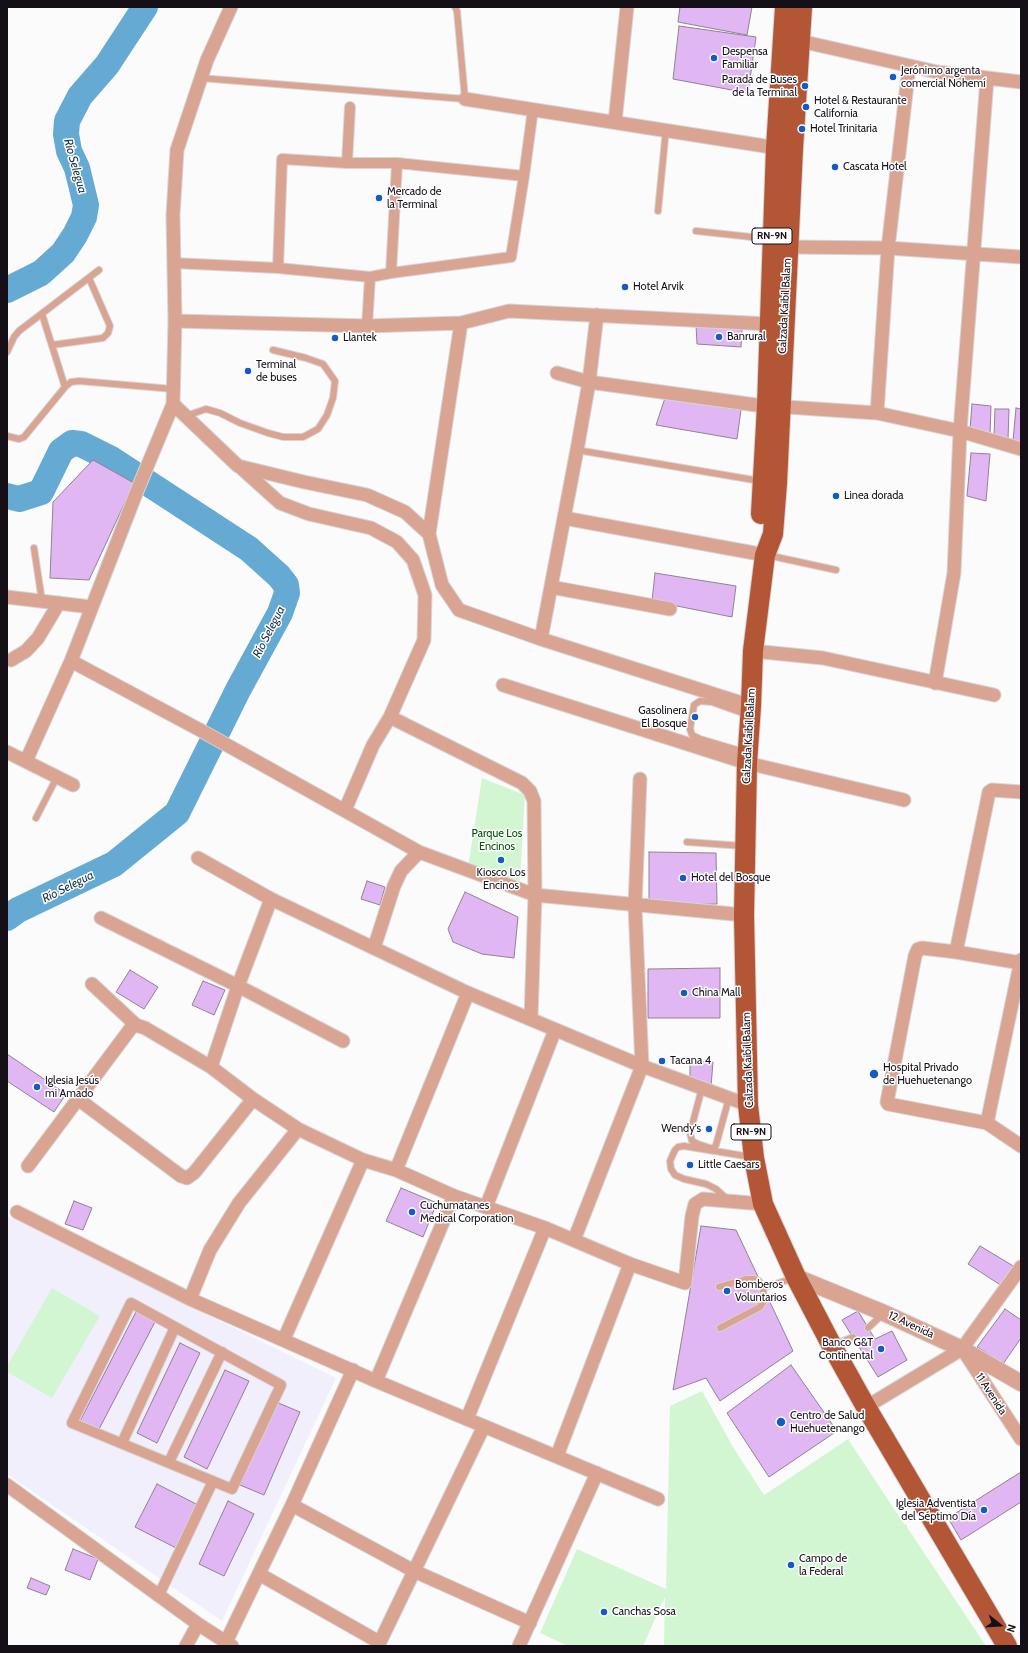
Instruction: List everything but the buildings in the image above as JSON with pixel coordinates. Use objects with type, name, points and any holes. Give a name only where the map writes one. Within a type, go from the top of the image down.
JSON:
[{"type":"main road","name":"Calzada Kaibil Balam","points":[[785,7],[785,148],[774,406],[773,534],[765,555],[753,651],[751,711],[747,758],[744,915],[748,1105],[754,1158],[763,1204],[796,1277],[866,1407],[1007,1646]]},
{"type":"main road","name":"Calzada Kaibil Balam","points":[[785,148],[800,41],[802,7]]},
{"type":"main road","name":"Calzada Kaibil Balam","points":[[765,555],[760,533],[763,482],[774,406],[769,324],[780,243]]},
{"type":"street","points":[[26,761],[71,661],[137,491],[173,404],[175,321],[173,215],[177,150],[200,78],[231,7]]},
{"type":"street","points":[[615,122],[627,7]]},
{"type":"street","points":[[800,41],[909,67],[987,79],[1021,82]]},
{"type":"street","points":[[878,413],[888,248],[909,67]]},
{"type":"street","points":[[935,683],[954,573],[960,431],[987,79]]},
{"type":"street","points":[[465,99],[785,148]]},
{"type":"street","points":[[347,163],[350,107]]},
{"type":"street","points":[[174,263],[278,268],[370,277],[512,257],[533,109]]},
{"type":"street","points":[[278,268],[282,159],[347,163],[397,163],[524,176]]},
{"type":"street","points":[[391,273],[397,163]]},
{"type":"street","points":[[780,243],[888,248],[1021,257]]},
{"type":"street","points":[[367,326],[370,277]]},
{"type":"street","points":[[175,321],[367,326],[460,323],[509,311],[769,324]]},
{"type":"street","points":[[541,639],[588,382],[597,315]]},
{"type":"street","points":[[460,323],[429,534],[442,585],[460,610],[751,711]]},
{"type":"street","points":[[557,373],[588,382],[774,406],[878,413],[960,431],[1021,449]]},
{"type":"street","points":[[173,404],[238,466],[280,503],[309,514],[372,528],[397,542],[413,560],[425,595],[424,640],[390,717],[373,745],[345,810]]},
{"type":"street","points":[[238,466],[304,482],[367,494],[405,512],[429,534]]},
{"type":"street","points":[[564,518],[765,555]]},
{"type":"street","points":[[551,586],[670,609]]},
{"type":"street","points":[[7,597],[91,607]]},
{"type":"street","points":[[11,660],[26,651],[38,638],[59,603]]},
{"type":"street","points":[[753,651],[823,658],[994,695]]},
{"type":"street","points":[[71,661],[200,730],[419,852],[535,896],[744,915]]},
{"type":"street","points":[[503,685],[747,758],[904,800]]},
{"type":"street","points":[[390,717],[522,783],[530,790],[534,801],[535,896],[531,1018]]},
{"type":"street","points":[[7,752],[73,785]]},
{"type":"street","points":[[574,1240],[642,1066],[636,906],[640,779]]},
{"type":"street","points":[[956,952],[989,792],[992,790],[1021,792]]},
{"type":"street","points":[[374,948],[394,886],[401,871],[419,852]]},
{"type":"street","points":[[198,858],[271,899],[468,993],[531,1018],[555,1030],[642,1066],[748,1105]]},
{"type":"street","points":[[212,1067],[238,986],[271,899]]},
{"type":"street","points":[[101,918],[238,986],[343,1041]]},
{"type":"street","points":[[987,1123],[1021,962],[922,948],[916,953],[887,1102],[888,1104],[987,1123],[1021,1146]]},
{"type":"street","points":[[92,984],[136,1025],[212,1067],[253,1099],[298,1129],[363,1160],[396,1170],[454,1196],[545,1228],[630,1264],[685,1283],[692,1216],[695,1204],[703,1199],[763,1204]]},
{"type":"street","points":[[396,1170],[468,993]]},
{"type":"street","points":[[28,1166],[131,1028],[136,1025]]},
{"type":"street","points":[[486,1207],[555,1030]]},
{"type":"street","points":[[78,1099],[181,1176],[187,1178],[194,1173],[253,1099]]},
{"type":"street","points":[[190,1299],[210,1250],[239,1203],[298,1129]]},
{"type":"street","points":[[284,1339],[363,1160]]},
{"type":"street","points":[[376,1381],[454,1196]]},
{"type":"street","points":[[17,1212],[190,1299],[284,1339],[376,1381],[658,1499]]},
{"type":"street","points":[[467,1419],[545,1228]]},
{"type":"street","points":[[557,1456],[630,1264]]},
{"type":"street","points":[[866,1407],[962,1349],[1021,1267]]},
{"type":"street","name":"12 Avenida","points":[[796,1277],[884,1313],[962,1349],[1021,1383]]},
{"type":"street","points":[[131,1303],[222,1352],[280,1385],[232,1489],[72,1423],[131,1303]]},
{"type":"street","points":[[122,1443],[175,1327]]},
{"type":"street","name":"11 Avenida","points":[[962,1349],[1021,1439]]},
{"type":"street","points":[[169,1462],[222,1352]]},
{"type":"street","points":[[7,1485],[198,1624],[229,1644],[259,1574],[353,1370]]},
{"type":"street","points":[[259,1574],[379,1644],[484,1426]]},
{"type":"street","points":[[520,1646],[597,1473]]},
{"type":"street","points":[[159,1595],[213,1481]]},
{"type":"street","points":[[292,1505],[414,1571],[530,1623]]},
{"type":"street","points":[[186,1646],[198,1624]]},
{"type":"lane","points":[[200,78],[465,99],[457,11],[455,7]]},
{"type":"lane","points":[[658,211],[666,129]]},
{"type":"lane","points":[[696,231],[780,243]]},
{"type":"lane","points":[[7,352],[14,337],[19,331],[99,270]]},
{"type":"lane","points":[[52,345],[103,338],[108,333],[110,326],[89,278]]},
{"type":"lane","points":[[42,314],[65,387]]},
{"type":"lane","points":[[186,416],[206,409],[220,413],[240,423],[283,437],[303,437],[318,429],[327,415],[331,404],[335,381],[323,364],[273,350]]},
{"type":"lane","points":[[7,436],[19,439],[24,437],[65,387],[71,382],[79,381],[173,389]]},
{"type":"lane","points":[[576,450],[763,482]]},
{"type":"lane","points":[[34,548],[42,601]]},
{"type":"lane","points":[[765,555],[836,570]]},
{"type":"lane","points":[[710,747],[692,735],[690,729],[694,704],[700,701],[712,702],[751,711]]},
{"type":"lane","points":[[36,818],[57,777]]},
{"type":"lane","points":[[687,842],[745,846]]},
{"type":"lane","points":[[702,1088],[690,1133],[692,1141],[698,1144],[714,1148],[729,1098]]},
{"type":"lane","points":[[729,1202],[716,1189],[706,1184],[684,1179],[675,1175],[670,1168],[670,1161],[675,1150],[678,1146],[689,1146],[754,1158]]},
{"type":"lane","points":[[763,1288],[796,1277]]},
{"type":"lane","points":[[719,1287],[747,1279],[754,1279],[759,1281],[763,1288],[764,1300],[760,1307],[720,1328]]},
{"type":"lane","points":[[868,1328],[884,1313]]},
{"type":"lane","points":[[832,1346],[853,1337]]},
{"type":"shaded area","points":[[7,1216],[336,1378],[222,1621],[7,1474]]},
{"type":"green space","name":"Parque Los Encinos","points":[[482,778],[525,795],[520,881],[468,867]]},
{"type":"green space","points":[[52,1288],[100,1316],[52,1398],[7,1372],[7,1366]]},
{"type":"green space","points":[[702,1391],[733,1447],[764,1495],[848,1439],[904,1524],[907,1525],[986,1646],[664,1646],[665,1597],[643,1646],[568,1646],[540,1633],[577,1549],[666,1589],[670,1406]]},
{"type":"waterway","name":"Río Selegua","points":[[7,290],[41,273],[63,253],[75,235],[84,217],[86,205],[77,168],[69,151],[66,134],[67,121],[80,96],[107,65],[145,7]]},
{"type":"waterway","name":"Río Selegua","points":[[7,496],[19,499],[41,492],[61,451],[72,443],[81,444],[111,459],[249,549],[279,576],[286,585],[287,593],[280,613],[238,690],[177,813],[114,864],[18,910],[7,918]]},
{"type":"place","name":"Despensa Familiar","points":[[714,58]]},
{"type":"place","name":"Jerónimo argenta comercial Nohemí","points":[[893,77]]},
{"type":"place","name":"Parada de Buses de la Terminal","points":[[805,86]]},
{"type":"place","name":"Hotel & Restaurante California","points":[[806,107]]},
{"type":"place","name":"Hotel Trinitaria","points":[[802,129]]},
{"type":"place","name":"Cascata Hotel","points":[[835,167]]},
{"type":"place","name":"Mercado de la Terminal","points":[[379,198]]},
{"type":"place","name":"Hotel Arvik","points":[[625,287]]},
{"type":"place","name":"Banrural","points":[[719,337]]},
{"type":"place","name":"Llantek","points":[[335,338]]},
{"type":"place","name":"Terminal de buses","points":[[248,371]]},
{"type":"place","name":"Linea dorada","points":[[836,496]]},
{"type":"place","name":"Gasolinera El Bosque","points":[[695,717]]},
{"type":"place","name":"Kiosco Los Encinos","points":[[501,860]]},
{"type":"place","name":"Hotel del Bosque","points":[[683,878]]},
{"type":"place","name":"China Mall","points":[[684,993]]},
{"type":"place","name":"Tacana 4","points":[[662,1061]]},
{"type":"place","name":"Hospital Privado de Huehuetenango","points":[[874,1074]]},
{"type":"place","name":"Iglesia Jesús mi Amado","points":[[37,1087]]},
{"type":"place","name":"Wendy's","points":[[709,1129]]},
{"type":"place","name":"Little Caesars","points":[[690,1165]]},
{"type":"place","name":"Cuchumatanes Medical Corporation","points":[[412,1212]]},
{"type":"place","name":"Bomberos Voluntarios","points":[[727,1291]]},
{"type":"place","name":"Banco G&T Continental","points":[[881,1349]]},
{"type":"place","name":"Centro de Salud Huehuetenango","points":[[781,1422]]},
{"type":"place","name":"Iglesia Adventista del Séptimo Día","points":[[984,1510]]},
{"type":"place","name":"Campo de la Federal","points":[[791,1565]]},
{"type":"place","name":"Canchas Sosa","points":[[604,1612]]}]
